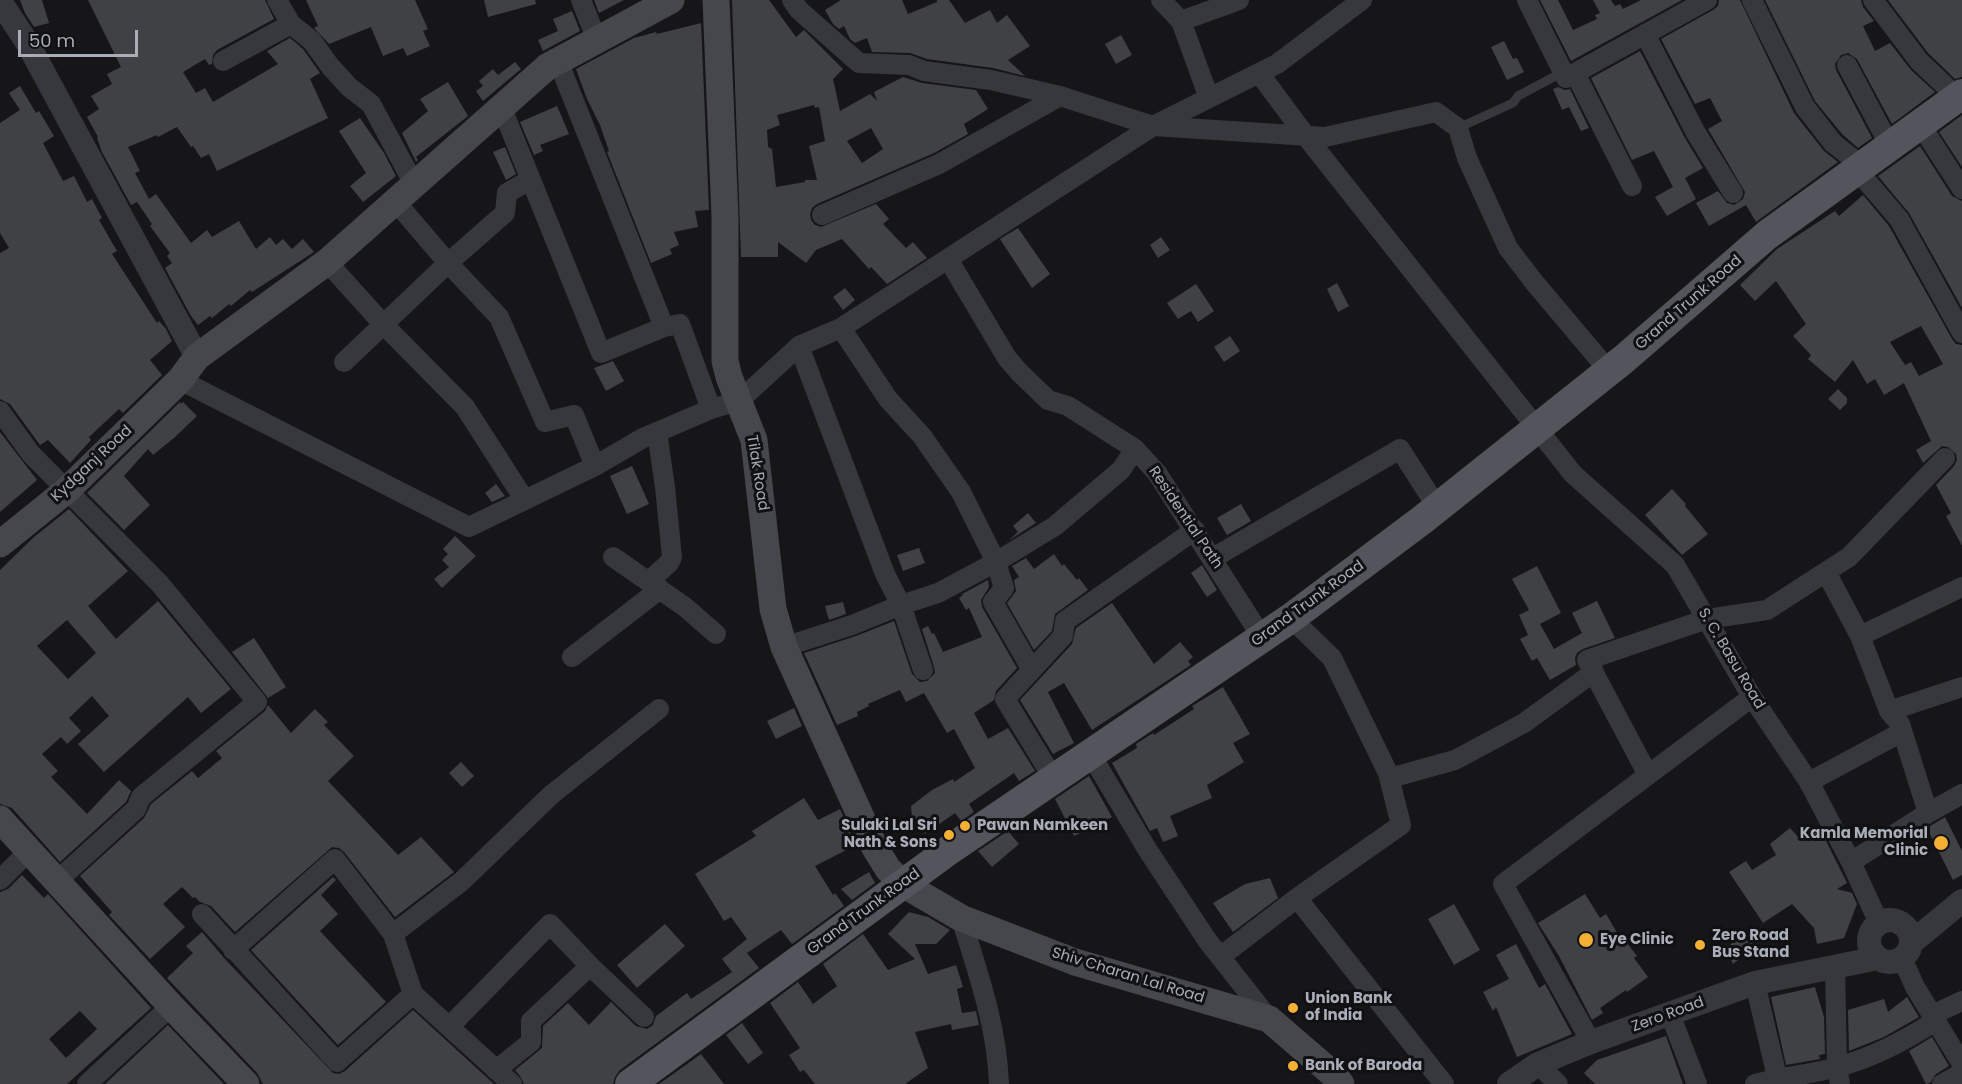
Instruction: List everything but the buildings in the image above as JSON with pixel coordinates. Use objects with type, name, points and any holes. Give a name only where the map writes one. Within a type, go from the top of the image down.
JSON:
[{"type":"main road","name":"Kydganj Road","points":[[0,544],[67,490],[180,380],[197,357],[327,262],[547,67],[671,0]]},
{"type":"main road","name":"Tilak Road","points":[[716,0],[725,217],[725,362],[754,440],[773,609],[784,647],[875,848],[888,869],[903,884]]},
{"type":"main road","name":"Grand Trunk Road","points":[[630,1084],[903,884],[1053,778],[1263,639],[1437,507],[1609,371],[1767,235],[1959,96]]},
{"type":"main road","points":[[0,819],[171,1006],[246,1084]]},
{"type":"main road","name":"Shiv Charan Lal Road","points":[[903,884],[961,918],[1075,962],[1269,1019],[1335,1076],[1341,1084]]},
{"type":"street","points":[[277,0],[291,24],[312,41],[349,87],[371,104],[404,192],[448,263],[499,316],[545,422],[574,415],[595,466]]},
{"type":"street","points":[[581,0],[597,40]]},
{"type":"street","points":[[792,0],[799,10],[859,63],[909,65],[924,71],[991,80],[1060,96],[1153,126],[1325,137],[1436,112],[1458,128],[1467,158],[1508,248],[1609,371]]},
{"type":"street","points":[[1161,0],[1181,21],[1209,98]]},
{"type":"street","points":[[1181,21],[1239,0]]},
{"type":"street","points":[[180,380],[469,527],[595,466],[643,438],[711,409],[740,401],[799,346],[842,328],[1153,126],[1278,64],[1362,0]]},
{"type":"street","points":[[1527,0],[1632,186]]},
{"type":"street","points":[[1569,72],[1707,0]]},
{"type":"street","points":[[1752,0],[1805,107],[1833,143],[1860,168],[1899,219],[1962,333]]},
{"type":"street","points":[[1873,0],[1918,61],[1959,96]]},
{"type":"street","points":[[0,1],[27,44],[197,357]]},
{"type":"street","points":[[223,61],[291,24]]},
{"type":"street","points":[[1645,34],[1696,133],[1733,193]]},
{"type":"street","points":[[558,61],[664,327]]},
{"type":"street","points":[[1847,65],[1890,146]]},
{"type":"street","name":"S. C. Basu Road","points":[[1259,73],[1305,135],[1573,474],[1675,565],[1752,697],[1809,782],[1851,862],[1881,936]]},
{"type":"street","points":[[822,215],[939,164],[1060,96]]},
{"type":"street","points":[[501,106],[601,353],[664,327],[680,324],[711,409]]},
{"type":"street","points":[[1920,124],[1962,189]]},
{"type":"street","points":[[344,362],[448,263],[505,213],[507,193],[530,180]]},
{"type":"street","name":"Residential Path","points":[[948,259],[1007,358],[1018,372],[1048,400],[1068,406],[1135,449],[1157,473],[1263,639]]},
{"type":"street","points":[[327,262],[383,324],[465,406],[524,499]]},
{"type":"street","points":[[842,328],[888,399],[922,436],[961,492],[996,562],[1004,588],[993,602],[1032,670]]},
{"type":"street","points":[[799,346],[885,574],[901,605],[923,670]]},
{"type":"street","points":[[0,411],[31,454],[160,585],[257,702],[141,797],[136,809],[57,881]]},
{"type":"street","points":[[572,657],[654,585],[672,557],[657,432]]},
{"type":"street","points":[[784,647],[852,625],[938,592],[996,562],[1055,526],[1121,470],[1135,449]]},
{"type":"street","points":[[1213,558],[1400,449],[1437,507]]},
{"type":"street","points":[[1648,775],[1587,660],[1707,619],[1767,610],[1849,557],[1945,458]]},
{"type":"street","points":[[1053,778],[1005,699],[1063,636],[1065,621],[1195,530]]},
{"type":"street","points":[[613,557],[685,607],[716,634]]},
{"type":"street","points":[[1826,572],[1860,636],[1889,711],[1900,724],[1928,813]]},
{"type":"street","points":[[1860,636],[1962,587]]},
{"type":"street","points":[[1220,957],[1297,898],[1401,825],[1390,778],[1332,658],[1291,618]]},
{"type":"street","points":[[1390,778],[1455,760],[1524,723],[1594,672]]},
{"type":"street","points":[[1889,711],[1962,687]]},
{"type":"street","points":[[1591,1042],[1503,884],[1752,697]]},
{"type":"street","points":[[393,934],[462,881],[551,795],[658,709]]},
{"type":"street","points":[[1809,782],[1902,732]]},
{"type":"street","points":[[1090,753],[1207,940],[1269,1019]]},
{"type":"street","points":[[1851,862],[1962,794]]},
{"type":"street","points":[[0,880],[30,850]]},
{"type":"street","points":[[233,950],[335,859],[393,934],[413,994],[512,1084]]},
{"type":"street","points":[[1297,898],[1443,1084]]},
{"type":"street","name":"Zero Road","points":[[1881,936],[1890,962],[1907,951],[1956,905]]},
{"type":"street","name":"Zero Road","points":[[1509,1084],[1538,1064],[1591,1042],[1755,983],[1835,966],[1881,936],[1956,905]]},
{"type":"street","points":[[202,914],[337,1062],[413,994]]},
{"type":"street","points":[[961,918],[987,1000],[999,1084]]},
{"type":"street","points":[[450,1026],[550,924],[644,1017]]},
{"type":"street","points":[[1881,936],[1908,930],[1907,951],[1915,987],[1962,1064]]},
{"type":"street","points":[[496,1070],[531,1042],[531,1020],[590,966]]},
{"type":"street","points":[[1835,966],[1838,1076]]},
{"type":"street","points":[[1755,983],[1777,1077]]},
{"type":"street","points":[[1755,1084],[1777,1077],[1838,1076],[1903,1042],[1934,1017],[1962,1001]]},
{"type":"street","points":[[92,1083],[171,1006]]},
{"type":"street","points":[[1670,1014],[1697,1084]]},
{"type":"street","points":[[1538,1064],[1558,1084]]},
{"type":"street","points":[[1942,1084],[1962,1073]]},
{"type":"lane","points":[[1458,128],[1513,103],[1518,96],[1569,72]]},
{"type":"place","name":"Pawan Namkeen","points":[[965,826]]},
{"type":"place","name":"Sulaki Lal Sri Nath & Sons","points":[[949,835]]},
{"type":"place","name":"Kamla Memorial Clinic","points":[[1941,843]]},
{"type":"place","name":"Eye Clinic","points":[[1586,940]]},
{"type":"place","name":"Zero Road Bus Stand","points":[[1700,945]]},
{"type":"place","name":"Union Bank of India","points":[[1293,1008]]},
{"type":"place","name":"Bank of Baroda","points":[[1293,1066]]}]
